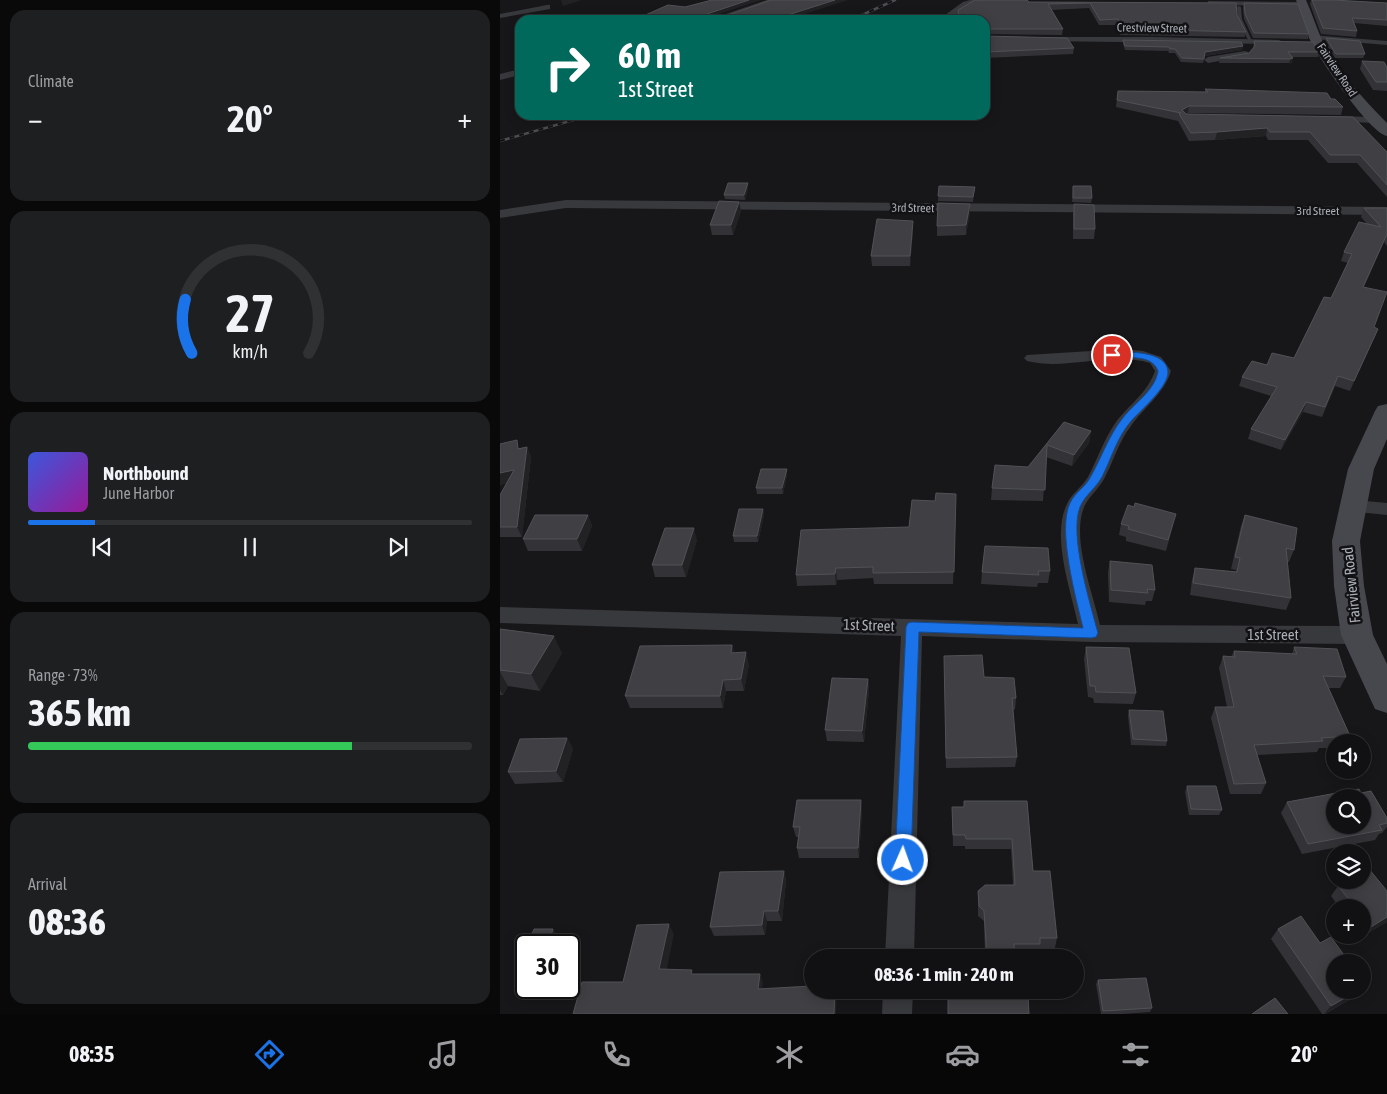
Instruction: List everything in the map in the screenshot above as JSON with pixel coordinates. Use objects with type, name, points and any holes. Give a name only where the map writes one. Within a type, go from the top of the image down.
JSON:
[{"type":"main road","name":"Fairview Road","points":[[1301,2],[1314,41],[1339,76],[1387,132]]},
{"type":"main road","name":"Fairview Road","points":[[1387,411],[1361,469],[1355,506],[1346,541],[1349,586],[1357,635],[1387,699]]},
{"type":"street","points":[[728,15],[774,0]]},
{"type":"street","points":[[950,15],[966,4],[977,0]]},
{"type":"street","points":[[1205,3],[1301,2]]},
{"type":"street","points":[[500,18],[547,7]]},
{"type":"street","points":[[500,18],[513,23]]},
{"type":"street","name":"Crestview Street","points":[[1030,39],[1290,43]]},
{"type":"street","points":[[1314,41],[1387,43]]},
{"type":"street","points":[[1208,60],[1245,54],[1248,50],[1248,42]]},
{"type":"street","points":[[500,77],[515,73]]},
{"type":"street","points":[[1316,119],[1375,120]]},
{"type":"street","name":"3rd Street","points":[[500,214],[566,204],[1387,211]]},
{"type":"street","points":[[1032,358],[1060,359],[1123,354],[1143,356],[1156,360],[1163,371],[1162,378],[1156,388],[1115,435],[1095,480],[1082,494],[1072,513],[1072,538],[1076,570],[1091,633]]},
{"type":"street","points":[[1355,506],[1387,509]]},
{"type":"street","name":"1st Street","points":[[500,615],[1091,633],[1357,635]]},
{"type":"street","points":[[899,949],[912,627]]},
{"type":"street","points":[[897,1014],[898,999]]},
{"type":"lane","points":[[1239,7],[1240,19],[1248,42]]},
{"type":"building","points":[[712,0],[749,0],[706,15],[645,15],[668,5],[685,7]]},
{"type":"building","points":[[771,0],[835,0],[788,15],[728,15]]},
{"type":"building","points":[[975,0],[1236,3],[1237,15],[1246,32],[1121,29],[1118,19],[1100,20],[1090,3],[1048,4],[1063,29],[990,29],[990,15],[958,15],[958,10]]},
{"type":"building","points":[[1312,0],[1387,3],[1387,20],[1352,18],[1357,31],[1323,28]]},
{"type":"building","points":[[1244,3],[1298,4],[1309,34],[1254,33],[1245,14]]},
{"type":"building","points":[[990,36],[1067,38],[1074,48],[990,52]]},
{"type":"building","points":[[1326,38],[1360,41],[1365,54],[1336,54]]},
{"type":"building","points":[[1123,40],[1241,42],[1243,46],[1205,52],[1204,59],[1182,58],[1175,49],[1170,49],[1169,47],[1125,46]]},
{"type":"building","points":[[1254,41],[1313,42],[1319,52],[1288,52],[1293,58],[1290,59],[1220,58],[1249,53],[1255,46]]},
{"type":"building","points":[[1362,61],[1384,62],[1387,67],[1387,82],[1376,82]]},
{"type":"building","points":[[1205,89],[1327,93],[1331,99],[1335,99],[1343,107],[1189,106],[1182,110],[1186,114],[1353,117],[1387,152],[1387,185],[1360,155],[1330,155],[1310,132],[1270,132],[1267,128],[1191,133],[1179,114],[1181,113],[1117,100],[1118,91],[1208,92]]},
{"type":"building","points":[[728,183],[748,183],[744,195],[724,195]]},
{"type":"building","points":[[939,186],[975,187],[973,197],[938,196]]},
{"type":"building","points":[[1073,186],[1091,186],[1092,198],[1073,198]]},
{"type":"building","points":[[719,201],[739,202],[731,225],[710,225]]},
{"type":"building","points":[[938,203],[970,204],[966,225],[937,226]]},
{"type":"building","points":[[1074,204],[1094,205],[1095,229],[1074,229]]},
{"type":"building","points":[[1364,208],[1387,208],[1387,234],[1363,287],[1387,292],[1374,327],[1378,329],[1354,381],[1338,376],[1325,407],[1306,402],[1285,440],[1251,429],[1277,387],[1242,377],[1252,361],[1267,365],[1272,353],[1294,358],[1324,297],[1331,298],[1352,254],[1344,252],[1359,222],[1381,227]]},
{"type":"building","points":[[877,219],[913,221],[910,256],[871,256]]},
{"type":"building","points":[[1064,422],[1091,431],[1074,455],[1047,445],[1045,490],[992,488],[995,465],[1028,467]]},
{"type":"building","points":[[517,440],[518,449],[527,447],[517,527],[500,527],[500,495],[514,470],[500,473],[500,444]]},
{"type":"building","points":[[761,469],[787,469],[782,488],[756,488]]},
{"type":"building","points":[[936,493],[956,494],[954,572],[873,573],[873,567],[836,568],[835,574],[796,575],[801,530],[909,527],[912,500],[935,501]]},
{"type":"building","points":[[1135,503],[1176,514],[1168,540],[1128,529],[1129,526],[1121,524],[1128,505],[1134,507]]},
{"type":"building","points":[[739,509],[763,509],[757,536],[733,536]]},
{"type":"building","points":[[535,515],[588,515],[577,539],[523,539]]},
{"type":"building","points":[[1245,515],[1297,528],[1294,550],[1286,548],[1291,598],[1193,583],[1195,568],[1237,572],[1240,558],[1235,557]]},
{"type":"building","points":[[665,528],[694,528],[682,565],[652,565]]},
{"type":"building","points":[[985,546],[1048,548],[1050,571],[1038,571],[1039,575],[982,572]]},
{"type":"building","points":[[1110,561],[1152,565],[1155,590],[1147,589],[1148,593],[1111,590]]},
{"type":"building","points":[[500,629],[554,636],[531,674],[500,670]]},
{"type":"building","points":[[732,645],[731,653],[746,652],[741,679],[723,680],[720,696],[625,696],[640,646]]},
{"type":"building","points":[[1086,647],[1129,648],[1136,693],[1096,692],[1095,686],[1090,686]]},
{"type":"building","points":[[1294,647],[1337,649],[1346,677],[1323,676],[1349,734],[1326,734],[1326,738],[1321,738],[1323,741],[1254,745],[1266,783],[1234,784],[1215,707],[1234,707],[1223,656],[1235,657],[1234,651],[1297,654]]},
{"type":"building","points":[[982,655],[984,677],[1014,678],[1016,698],[1012,698],[1017,757],[946,758],[944,656]]},
{"type":"building","points":[[832,678],[868,679],[862,731],[825,730]]},
{"type":"building","points":[[1129,710],[1163,711],[1167,741],[1133,739]]},
{"type":"building","points":[[567,738],[556,771],[508,772],[520,739]]},
{"type":"building","points":[[1187,786],[1216,786],[1222,810],[1191,809]]},
{"type":"building","points":[[1371,791],[1387,818],[1387,823],[1379,825],[1382,830],[1371,832]]},
{"type":"building","points":[[1326,795],[1326,834],[1361,834],[1308,844],[1287,802]]},
{"type":"building","points":[[797,800],[861,800],[858,848],[797,848],[800,827],[793,827]]},
{"type":"building","points":[[964,801],[1027,801],[1033,871],[1050,871],[1057,938],[1040,938],[1040,944],[1014,944],[1014,949],[986,949],[984,911],[979,906],[978,891],[985,885],[1015,885],[1012,839],[966,839],[965,835],[953,835],[952,807],[964,807]]},
{"type":"building","points":[[784,871],[778,911],[764,911],[762,925],[710,927],[720,872]]},
{"type":"building","points":[[1371,871],[1387,891],[1387,917],[1371,927],[1371,899],[1349,899],[1340,889],[1371,889]]},
{"type":"building","points":[[1301,916],[1320,943],[1326,940],[1326,944],[1336,944],[1343,954],[1326,954],[1326,999],[1278,929]]},
{"type":"building","points":[[669,924],[659,969],[692,970],[691,974],[760,974],[758,989],[804,986],[804,999],[835,999],[834,1014],[573,1014],[577,999],[580,999],[582,982],[623,982],[637,925]]},
{"type":"building","points":[[534,929],[553,929],[551,934],[532,934]]},
{"type":"building","points":[[1146,978],[1152,1008],[1103,1011],[1098,980]]},
{"type":"building","points":[[1275,998],[1288,1014],[1252,1014]]},
{"type":"building","points":[[948,999],[1028,999],[1029,1014],[948,1014]]},
{"type":"building","points":[[1326,999],[1343,999],[1331,1006]]},
{"type":"railway","points":[[862,15],[895,0]]},
{"type":"railway","points":[[500,141],[574,120]]},
{"type":"route","points":[[903,860],[912,627],[1091,633],[1076,570],[1072,538],[1072,513],[1082,494],[1092,486],[1115,435],[1156,388],[1162,378],[1163,371],[1161,365],[1150,357],[1123,354],[1112,355]]}]
